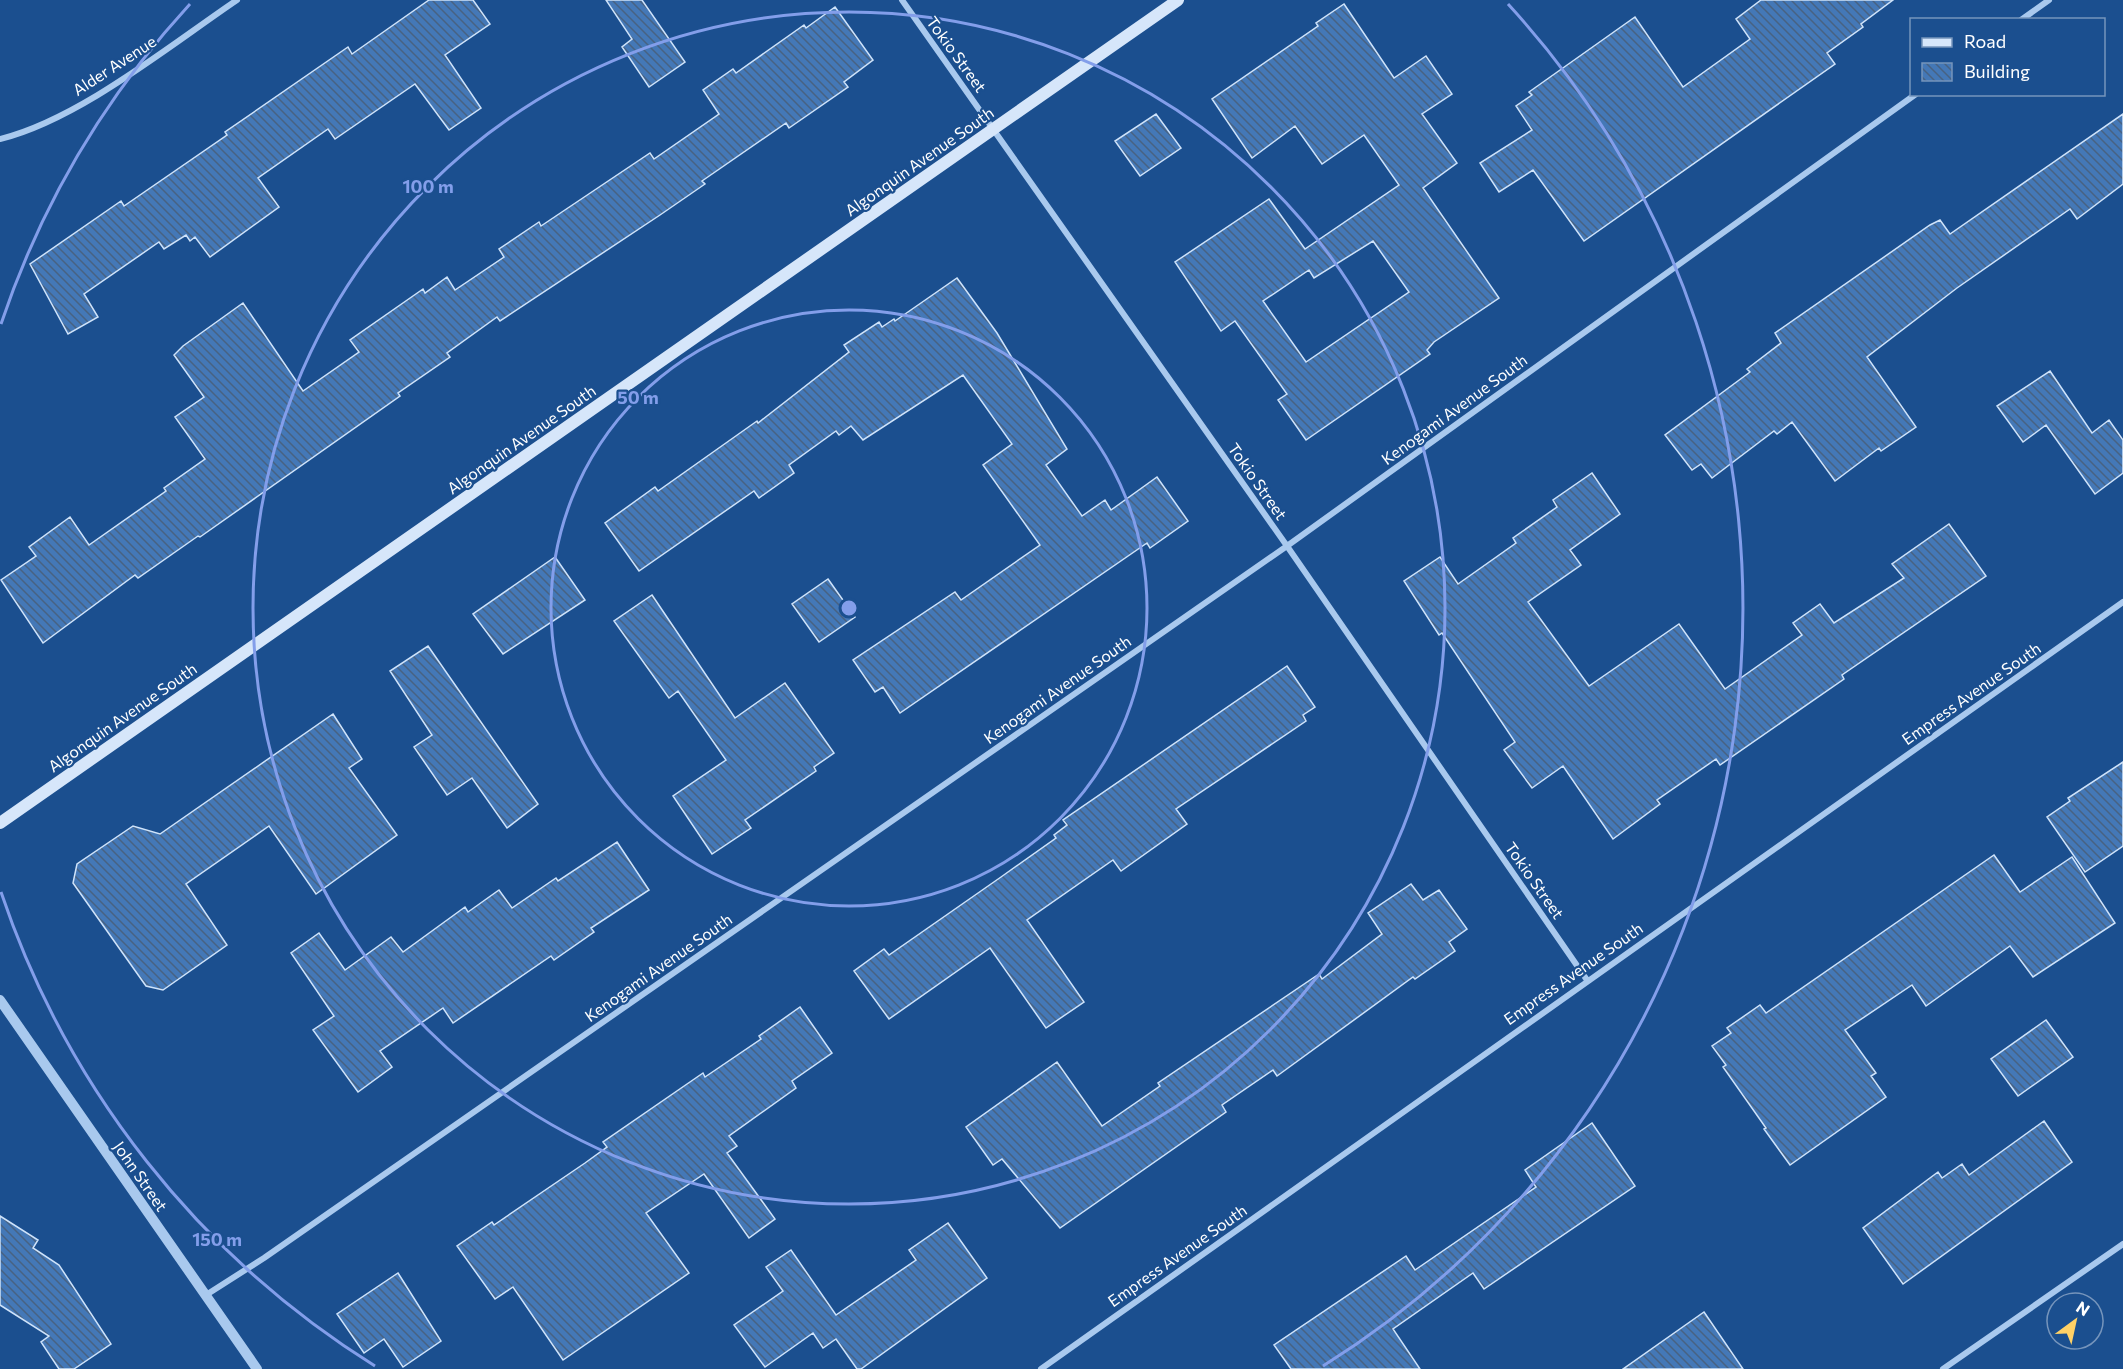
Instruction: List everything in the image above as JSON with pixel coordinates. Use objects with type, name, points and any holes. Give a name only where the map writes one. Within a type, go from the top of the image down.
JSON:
[{"type":"main road","name":"Algonquin Avenue South","points":[[0,823],[1178,0]]},
{"type":"street","name":"Alder Avenue","points":[[0,139],[28,132],[70,111],[237,0]]},
{"type":"street","name":"Tokio Street","points":[[902,0],[1287,546],[1587,980]]},
{"type":"street","points":[[2024,18],[2049,0]]},
{"type":"street","name":"Kenogami Avenue South","points":[[206,1295],[264,1258],[1287,546],[1913,96]]},
{"type":"street","name":"Empress Avenue South","points":[[1041,1369],[2123,602]]},
{"type":"street","name":"John Street","points":[[0,1000],[257,1369]]},
{"type":"street","points":[[1943,1369],[2123,1244]]},
{"type":"building","points":[[429,0],[473,0],[490,24],[445,55],[481,108],[449,130],[415,84],[335,139],[328,129],[258,178],[279,207],[210,257],[195,237],[190,241],[186,235],[164,249],[159,242],[84,294],[98,317],[68,334],[30,264],[121,201],[124,206],[227,135],[225,132],[348,47],[352,54]]},
{"type":"building","points":[[606,0],[642,0],[685,62],[649,87],[622,47],[632,39]]},
{"type":"building","points":[[1761,0],[1893,0],[1861,24],[1863,27],[1827,53],[1835,64],[1584,241],[1533,170],[1499,192],[1480,163],[1532,130],[1516,106],[1532,95],[1529,92],[1635,17],[1683,87],[1750,39],[1736,19]]},
{"type":"building","points":[[1344,4],[1394,78],[1426,56],[1452,94],[1422,114],[1457,163],[1423,188],[1499,298],[1434,342],[1427,350],[1430,354],[1306,440],[1278,400],[1287,394],[1235,321],[1221,331],[1175,262],[1269,199],[1305,249],[1399,185],[1364,135],[1322,164],[1295,126],[1252,158],[1212,99],[1318,26],[1316,23]],"holes":[[[1373,241],[1409,292],[1306,362],[1263,301],[1309,270],[1314,278]]]},
{"type":"building","points":[[835,7],[873,60],[844,82],[848,87],[789,128],[786,123],[702,181],[705,184],[500,321],[497,317],[447,353],[450,357],[398,393],[400,396],[200,537],[198,536],[138,578],[135,575],[43,643],[1,580],[36,556],[29,547],[70,517],[89,545],[166,491],[164,488],[205,459],[175,417],[204,397],[174,355],[183,346],[243,303],[303,391],[359,352],[350,340],[423,289],[425,293],[447,277],[455,290],[504,257],[499,249],[539,222],[541,226],[650,153],[654,159],[719,114],[703,90],[733,69],[736,73],[804,25],[806,28]]},
{"type":"building","points":[[1156,114],[1181,148],[1140,176],[1115,141]]},
{"type":"building","points":[[2123,114],[2123,184],[2077,219],[2070,209],[1957,288],[1867,357],[1916,427],[1881,451],[1879,448],[1835,481],[1792,422],[1777,434],[1774,431],[1712,478],[1701,464],[1692,470],[1665,435],[1750,372],[1747,369],[1781,343],[1775,333],[1930,225],[1940,220],[1950,234]]},
{"type":"building","points":[[957,278],[997,333],[1067,449],[1046,465],[1082,516],[1105,500],[1111,510],[1157,477],[1188,521],[1150,548],[1147,543],[900,713],[883,687],[875,692],[853,660],[955,592],[961,600],[1040,545],[983,465],[1012,444],[963,375],[863,440],[851,426],[839,435],[836,431],[789,465],[794,473],[759,498],[754,491],[639,571],[605,523],[655,487],[658,491],[757,421],[758,423],[849,352],[844,345],[879,322],[882,327],[894,319],[895,321]]},
{"type":"building","points":[[2050,371],[2092,433],[2109,420],[2123,440],[2123,473],[2095,494],[2046,425],[2023,442],[1997,406]]},
{"type":"building","points":[[1592,473],[1620,514],[1570,550],[1581,565],[1528,602],[1589,686],[1679,624],[1725,689],[1802,635],[1793,623],[1820,604],[1834,623],[1904,578],[1892,564],[1949,524],[1986,576],[1842,675],[1844,679],[1720,765],[1716,759],[1657,800],[1660,804],[1613,839],[1563,766],[1532,788],[1504,750],[1515,742],[1442,633],[1439,635],[1404,581],[1440,557],[1458,584],[1516,543],[1513,538],[1557,507],[1553,500]]},
{"type":"building","points":[[555,557],[585,600],[503,654],[473,614]]},
{"type":"building","points":[[828,579],[855,617],[819,642],[792,604]]},
{"type":"building","points":[[652,595],[735,718],[785,683],[834,753],[814,767],[816,771],[745,820],[751,828],[712,854],[673,796],[726,760],[678,691],[669,698],[614,621]]},
{"type":"building","points":[[428,646],[538,804],[507,828],[472,778],[447,795],[414,747],[432,735],[390,671]]},
{"type":"building","points":[[1287,666],[1315,707],[1303,715],[1306,721],[1176,809],[1187,824],[1121,871],[1113,860],[1027,920],[1084,1002],[1046,1028],[990,948],[889,1019],[854,971],[884,949],[889,955],[1001,877],[1056,838],[1054,835],[1067,825],[1063,820]]},
{"type":"building","points":[[333,714],[362,759],[349,768],[397,835],[316,894],[269,826],[186,884],[227,945],[163,990],[146,986],[73,883],[77,864],[133,826],[160,834]]},
{"type":"building","points":[[2123,762],[2123,846],[2085,872],[2047,817],[2070,801],[2068,798]]},
{"type":"building","points":[[617,842],[649,890],[591,928],[594,932],[554,960],[551,956],[453,1023],[443,1008],[380,1051],[392,1067],[358,1092],[313,1030],[334,1016],[291,953],[319,933],[345,970],[391,937],[403,952],[465,907],[468,912],[499,890],[512,908],[556,878],[558,881]]},
{"type":"building","points":[[1994,855],[2020,892],[2072,857],[2115,923],[2033,977],[2010,946],[1926,1006],[1912,985],[1845,1030],[1876,1073],[1871,1076],[1886,1097],[1790,1165],[1723,1067],[1726,1065],[1712,1046],[1731,1033],[1727,1028],[1760,1005],[1766,1013]]},
{"type":"building","points":[[1411,884],[1423,900],[1439,890],[1467,929],[1449,942],[1455,951],[1415,979],[1413,977],[1277,1076],[1273,1070],[1222,1105],[1226,1112],[1060,1228],[1002,1159],[993,1165],[966,1127],[1057,1062],[1102,1126],[1160,1086],[1158,1083],[1319,974],[1322,979],[1382,934],[1368,913]]},
{"type":"building","points":[[800,1007],[832,1053],[792,1081],[796,1088],[729,1136],[737,1146],[727,1153],[775,1219],[749,1238],[704,1174],[646,1213],[689,1273],[563,1360],[513,1287],[495,1299],[457,1246],[492,1222],[494,1225],[585,1163],[607,1147],[603,1142],[703,1073],[705,1077],[761,1039],[759,1036]]},
{"type":"building","points":[[2046,1020],[2073,1057],[2018,1096],[1991,1059]]},
{"type":"building","points":[[2044,1121],[2072,1162],[1903,1284],[1863,1228],[1938,1172],[1942,1178],[1962,1164],[1969,1175]]},
{"type":"building","points":[[1592,1123],[1635,1186],[1484,1289],[1473,1273],[1393,1329],[1420,1369],[1291,1369],[1274,1345],[1406,1256],[1415,1270],[1536,1187],[1525,1170]]},
{"type":"building","points":[[0,1216],[38,1240],[33,1248],[59,1265],[111,1344],[74,1369],[59,1369],[41,1342],[49,1336],[0,1305]]},
{"type":"building","points":[[948,1223],[987,1278],[861,1369],[857,1369],[836,1339],[823,1348],[813,1333],[765,1367],[734,1325],[783,1291],[766,1267],[791,1250],[836,1315],[916,1260],[909,1250]]},
{"type":"building","points":[[398,1273],[441,1341],[403,1367],[384,1339],[364,1353],[337,1314]]},
{"type":"building","points":[[1704,1312],[1743,1369],[1623,1369]]}]
